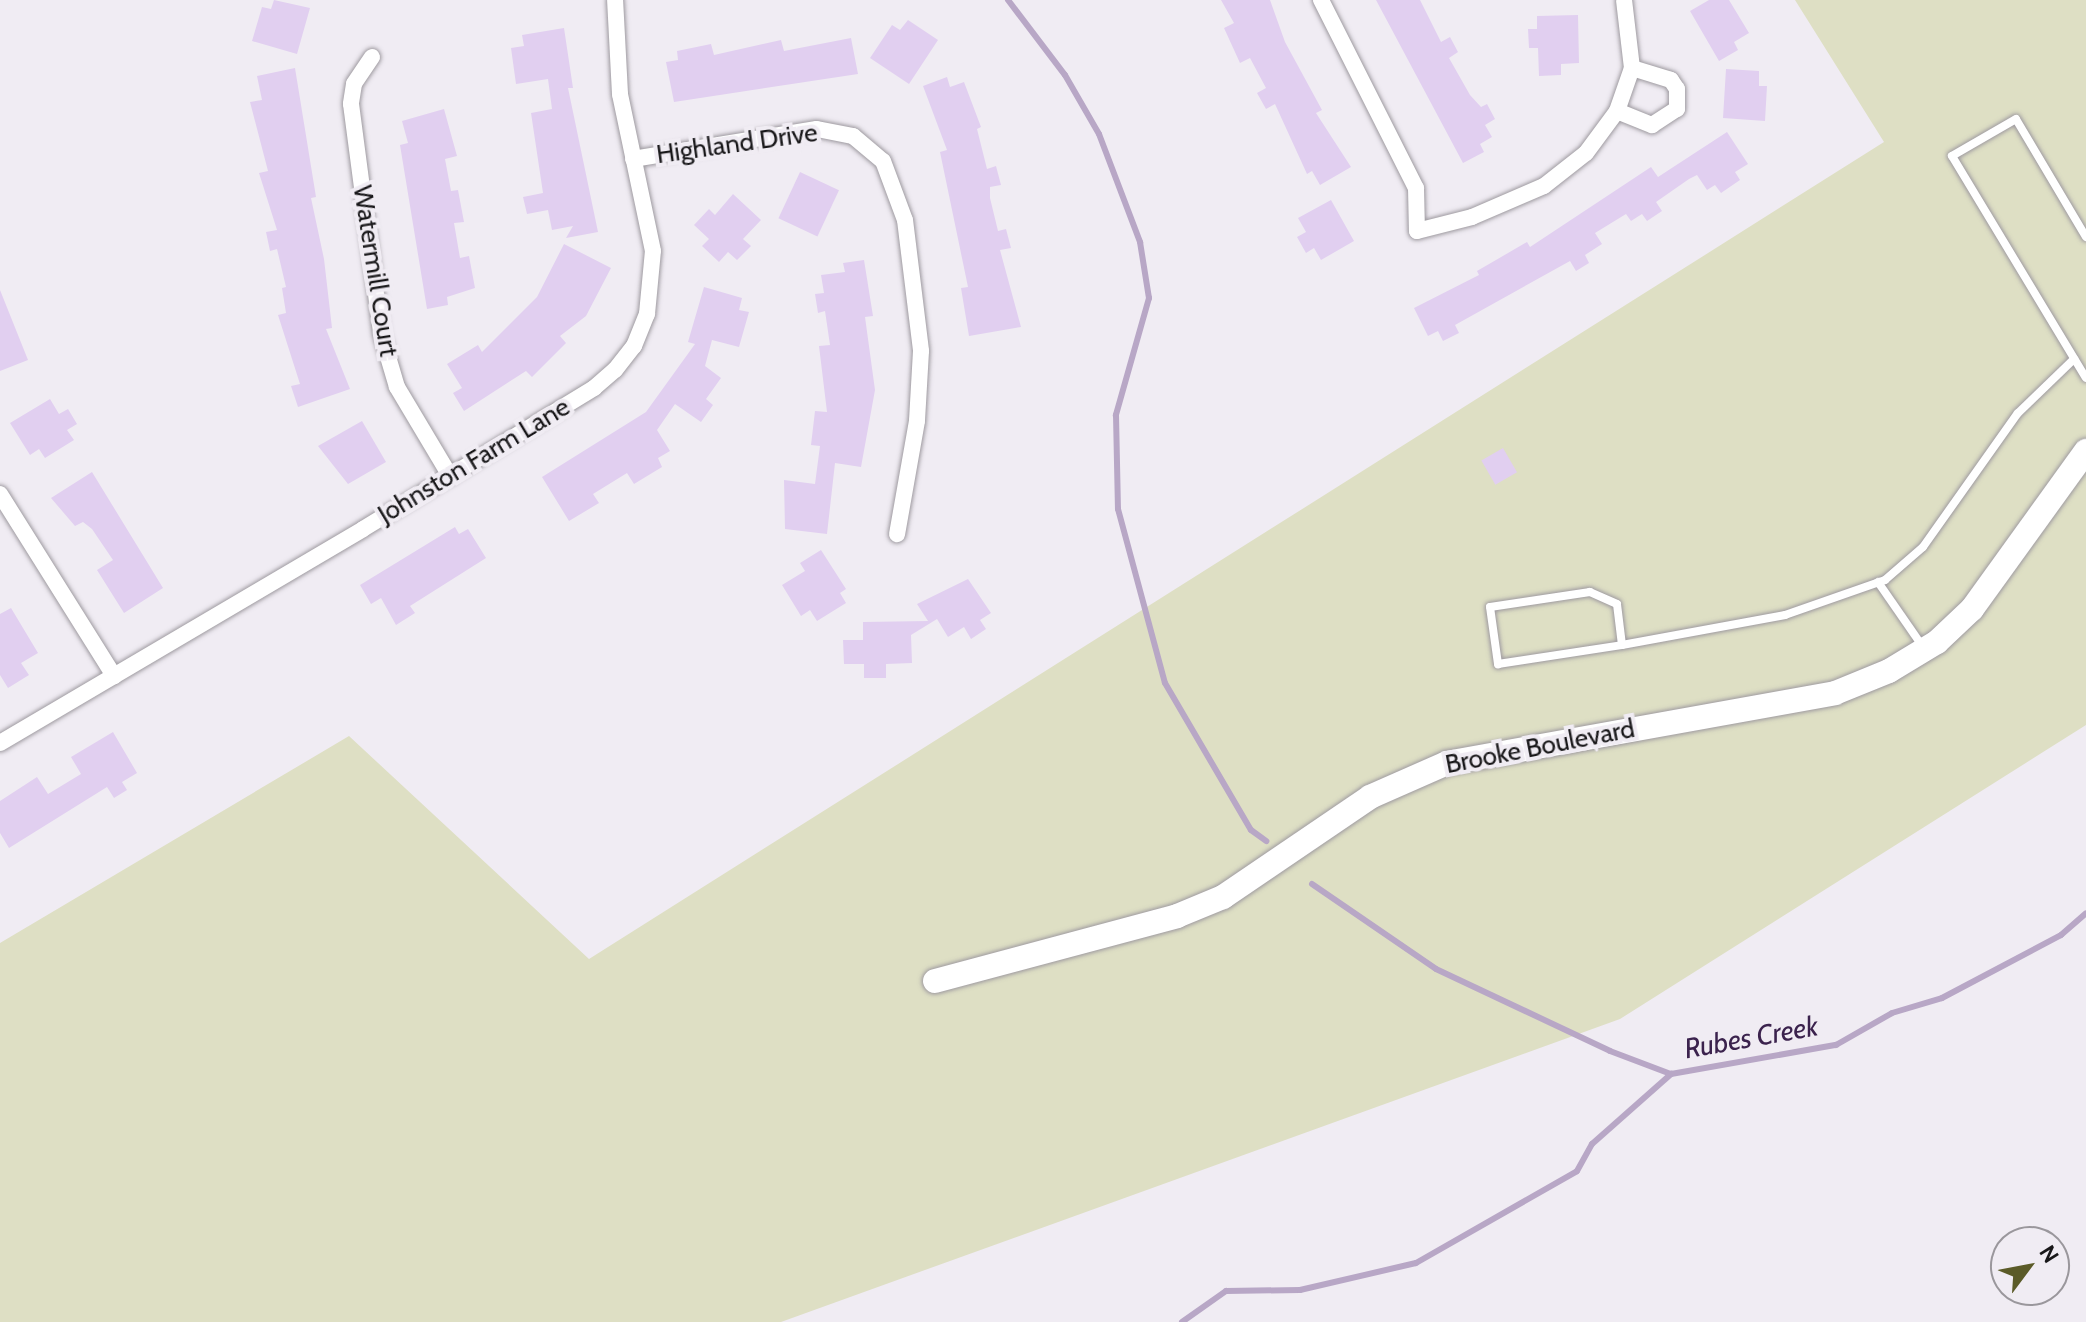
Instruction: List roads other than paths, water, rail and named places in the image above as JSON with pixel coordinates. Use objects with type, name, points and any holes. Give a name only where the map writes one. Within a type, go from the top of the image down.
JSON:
[{"type":"street","name":"Johnston Farm Lane","points":[[0,743],[594,388],[634,346],[647,314],[653,251],[620,94],[615,0]]},
{"type":"street","points":[[1321,0],[1416,188],[1417,231],[1472,217],[1544,186],[1586,153],[1617,111],[1632,68],[1624,0]]},
{"type":"street","name":"Watermill Court","points":[[372,57],[354,84],[351,104],[381,333],[397,387],[450,476]]},
{"type":"street","points":[[1617,111],[1652,125],[1677,109],[1677,89],[1671,80],[1632,68]]},
{"type":"street","name":"Highland Drive","points":[[633,159],[817,129],[853,136],[883,161],[905,220],[921,351],[917,421],[897,534]]},
{"type":"street","name":"Brooke Boulevard","points":[[935,981],[1177,916],[1223,897],[1409,776],[1491,754],[1835,693],[1925,650],[1996,580],[2032,521],[2086,451]]},
{"type":"street","points":[[0,494],[114,676]]},
{"type":"lane","points":[[2086,237],[2016,119],[1952,156],[2086,378]]},
{"type":"lane","points":[[1622,645],[1617,604],[1590,592],[1490,607],[1498,664],[1622,645],[1785,615],[1878,582],[1923,547],[2018,413],[2074,359]]},
{"type":"lane","points":[[1878,582],[1925,650]]},
{"type":"waterway","points":[[1008,0],[1065,75],[1099,134],[1140,242],[1149,298],[1116,415],[1118,509],[1165,683],[1251,830],[1266,841]]},
{"type":"waterway","points":[[1312,884],[1436,969],[1610,1051],[1671,1074]]},
{"type":"waterway","name":"Rubes Creek","points":[[1182,1322],[1226,1291],[1300,1290],[1416,1263],[1577,1171],[1592,1144],[1671,1074],[1836,1045],[1892,1013],[1942,998],[2061,935],[2086,913]]}]
